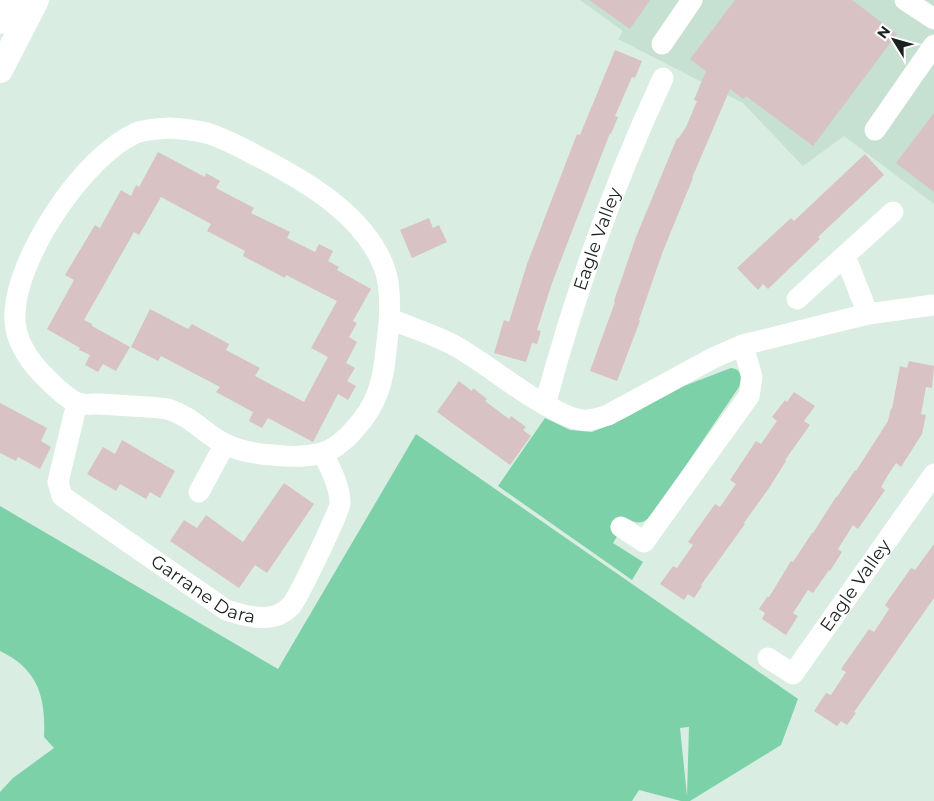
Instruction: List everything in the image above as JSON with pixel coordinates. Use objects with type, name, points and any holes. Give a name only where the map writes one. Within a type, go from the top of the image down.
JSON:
[{"type":"highway","points":[[0,20],[9,0]]},
{"type":"main road","points":[[0,70],[36,0]]},
{"type":"street","points":[[662,44],[692,0]]},
{"type":"street","points":[[875,130],[934,45]]},
{"type":"street","name":"Eagle Valley","points":[[545,405],[576,298],[602,220],[663,78]]},
{"type":"street","points":[[153,129],[188,129],[214,136],[239,146],[300,178],[328,198],[357,224],[380,258],[385,269],[390,319],[382,378],[370,409],[360,423],[340,443],[323,453],[305,456],[273,455],[241,450],[225,444],[181,413],[168,409],[77,403],[52,384],[34,366],[26,354],[16,328],[14,314],[16,300],[22,279],[38,241],[60,206],[102,157],[137,133],[153,129]]},
{"type":"street","points":[[797,299],[893,212]]},
{"type":"street","points":[[844,256],[868,314]]},
{"type":"street","points":[[390,319],[457,347],[545,405],[570,417],[580,420],[592,420],[608,415],[713,358],[743,345],[868,314],[934,305]]},
{"type":"street","points":[[621,527],[644,542],[749,396],[752,376],[743,345]]},
{"type":"street","name":"Garrane Dara","points":[[77,403],[58,482],[62,496],[226,610],[246,616],[266,618],[280,615],[291,605],[315,561],[341,506],[340,493],[323,453]]},
{"type":"street","points":[[199,492],[225,444]]},
{"type":"street","name":"Eagle Valley","points":[[768,658],[793,674],[934,474]]},
{"type":"shaded area","points":[[580,0],[934,0],[934,204],[844,136],[803,166],[743,103],[618,39],[623,31]]},
{"type":"green space","points":[[731,368],[737,370],[740,374],[739,387],[653,514],[641,522],[628,519],[613,543],[643,562],[632,580],[498,486],[545,418],[570,430],[592,432],[625,418],[684,386]]},
{"type":"green space","points":[[416,434],[798,699],[781,745],[690,801],[681,801],[639,790],[632,801],[0,801],[0,792],[13,778],[54,748],[44,737],[43,709],[37,686],[23,666],[0,651],[0,506],[278,669]],"holes":[[[689,727],[687,796],[680,728]]]},
{"type":"building","points":[[589,0],[650,0],[630,29]]},
{"type":"building","points":[[735,0],[852,0],[897,34],[813,146],[746,96],[743,99],[730,89],[663,251],[640,321],[617,381],[590,371],[636,237],[677,138],[686,127],[697,101],[694,100],[706,71],[690,59]]},
{"type":"building","points":[[615,50],[642,61],[635,78],[632,77],[615,116],[618,117],[610,133],[552,283],[537,330],[541,331],[537,344],[532,343],[526,362],[494,353],[504,320],[509,322],[527,264],[577,134],[580,135]]},
{"type":"building","points":[[934,113],[934,192],[896,163]]},
{"type":"building","points":[[158,152],[205,177],[206,173],[220,181],[216,188],[254,208],[251,213],[290,232],[287,238],[315,252],[319,244],[333,251],[328,261],[339,267],[337,270],[371,289],[353,321],[357,323],[349,337],[357,342],[346,363],[355,368],[347,381],[356,386],[348,400],[338,394],[313,442],[268,418],[262,428],[249,421],[253,412],[216,392],[220,387],[161,356],[158,361],[131,347],[150,309],[188,329],[192,324],[229,344],[226,350],[260,368],[255,376],[304,402],[328,357],[311,348],[337,301],[286,275],[285,278],[243,256],[245,251],[207,231],[211,224],[161,197],[139,235],[134,232],[84,320],[130,347],[116,371],[103,364],[98,372],[85,365],[90,355],[47,329],[74,280],[65,275],[95,225],[100,228],[121,190],[131,196],[136,185],[139,187]]},
{"type":"building","points":[[865,154],[884,175],[818,237],[820,239],[768,289],[763,284],[758,290],[737,268],[791,218],[794,221]]},
{"type":"building","points":[[429,218],[433,228],[439,225],[447,242],[412,258],[400,230]]},
{"type":"building","points":[[909,361],[934,366],[932,388],[926,387],[921,414],[926,415],[922,434],[901,467],[896,463],[881,487],[885,490],[858,529],[853,525],[838,549],[842,552],[830,571],[813,593],[808,590],[793,613],[798,616],[786,635],[762,619],[765,613],[759,609],[856,471],[888,421],[900,366],[907,368]]},
{"type":"building","points":[[459,381],[472,391],[473,388],[487,399],[485,401],[509,419],[511,416],[526,427],[523,430],[531,436],[510,465],[437,412]]},
{"type":"building","points":[[794,392],[815,406],[804,421],[810,425],[694,598],[688,594],[684,600],[660,584],[673,566],[677,568],[693,545],[688,542],[715,504],[720,507],[736,484],[730,480],[756,441],[761,444],[777,421],[772,417]]},
{"type":"building","points":[[0,403],[47,428],[41,441],[51,447],[40,469],[18,457],[16,461],[0,453]]},
{"type":"building","points":[[122,440],[175,471],[160,498],[150,492],[146,499],[120,484],[116,491],[87,474],[103,447],[115,454]]},
{"type":"building","points":[[284,483],[314,504],[267,573],[255,565],[239,588],[170,541],[184,520],[197,528],[206,515],[243,542]]},
{"type":"building","points":[[934,544],[934,598],[854,712],[856,713],[847,725],[841,721],[837,726],[814,711],[826,693],[831,695],[846,672],[841,669],[869,629],[874,632],[889,609],[885,605],[911,568],[915,570]]}]
